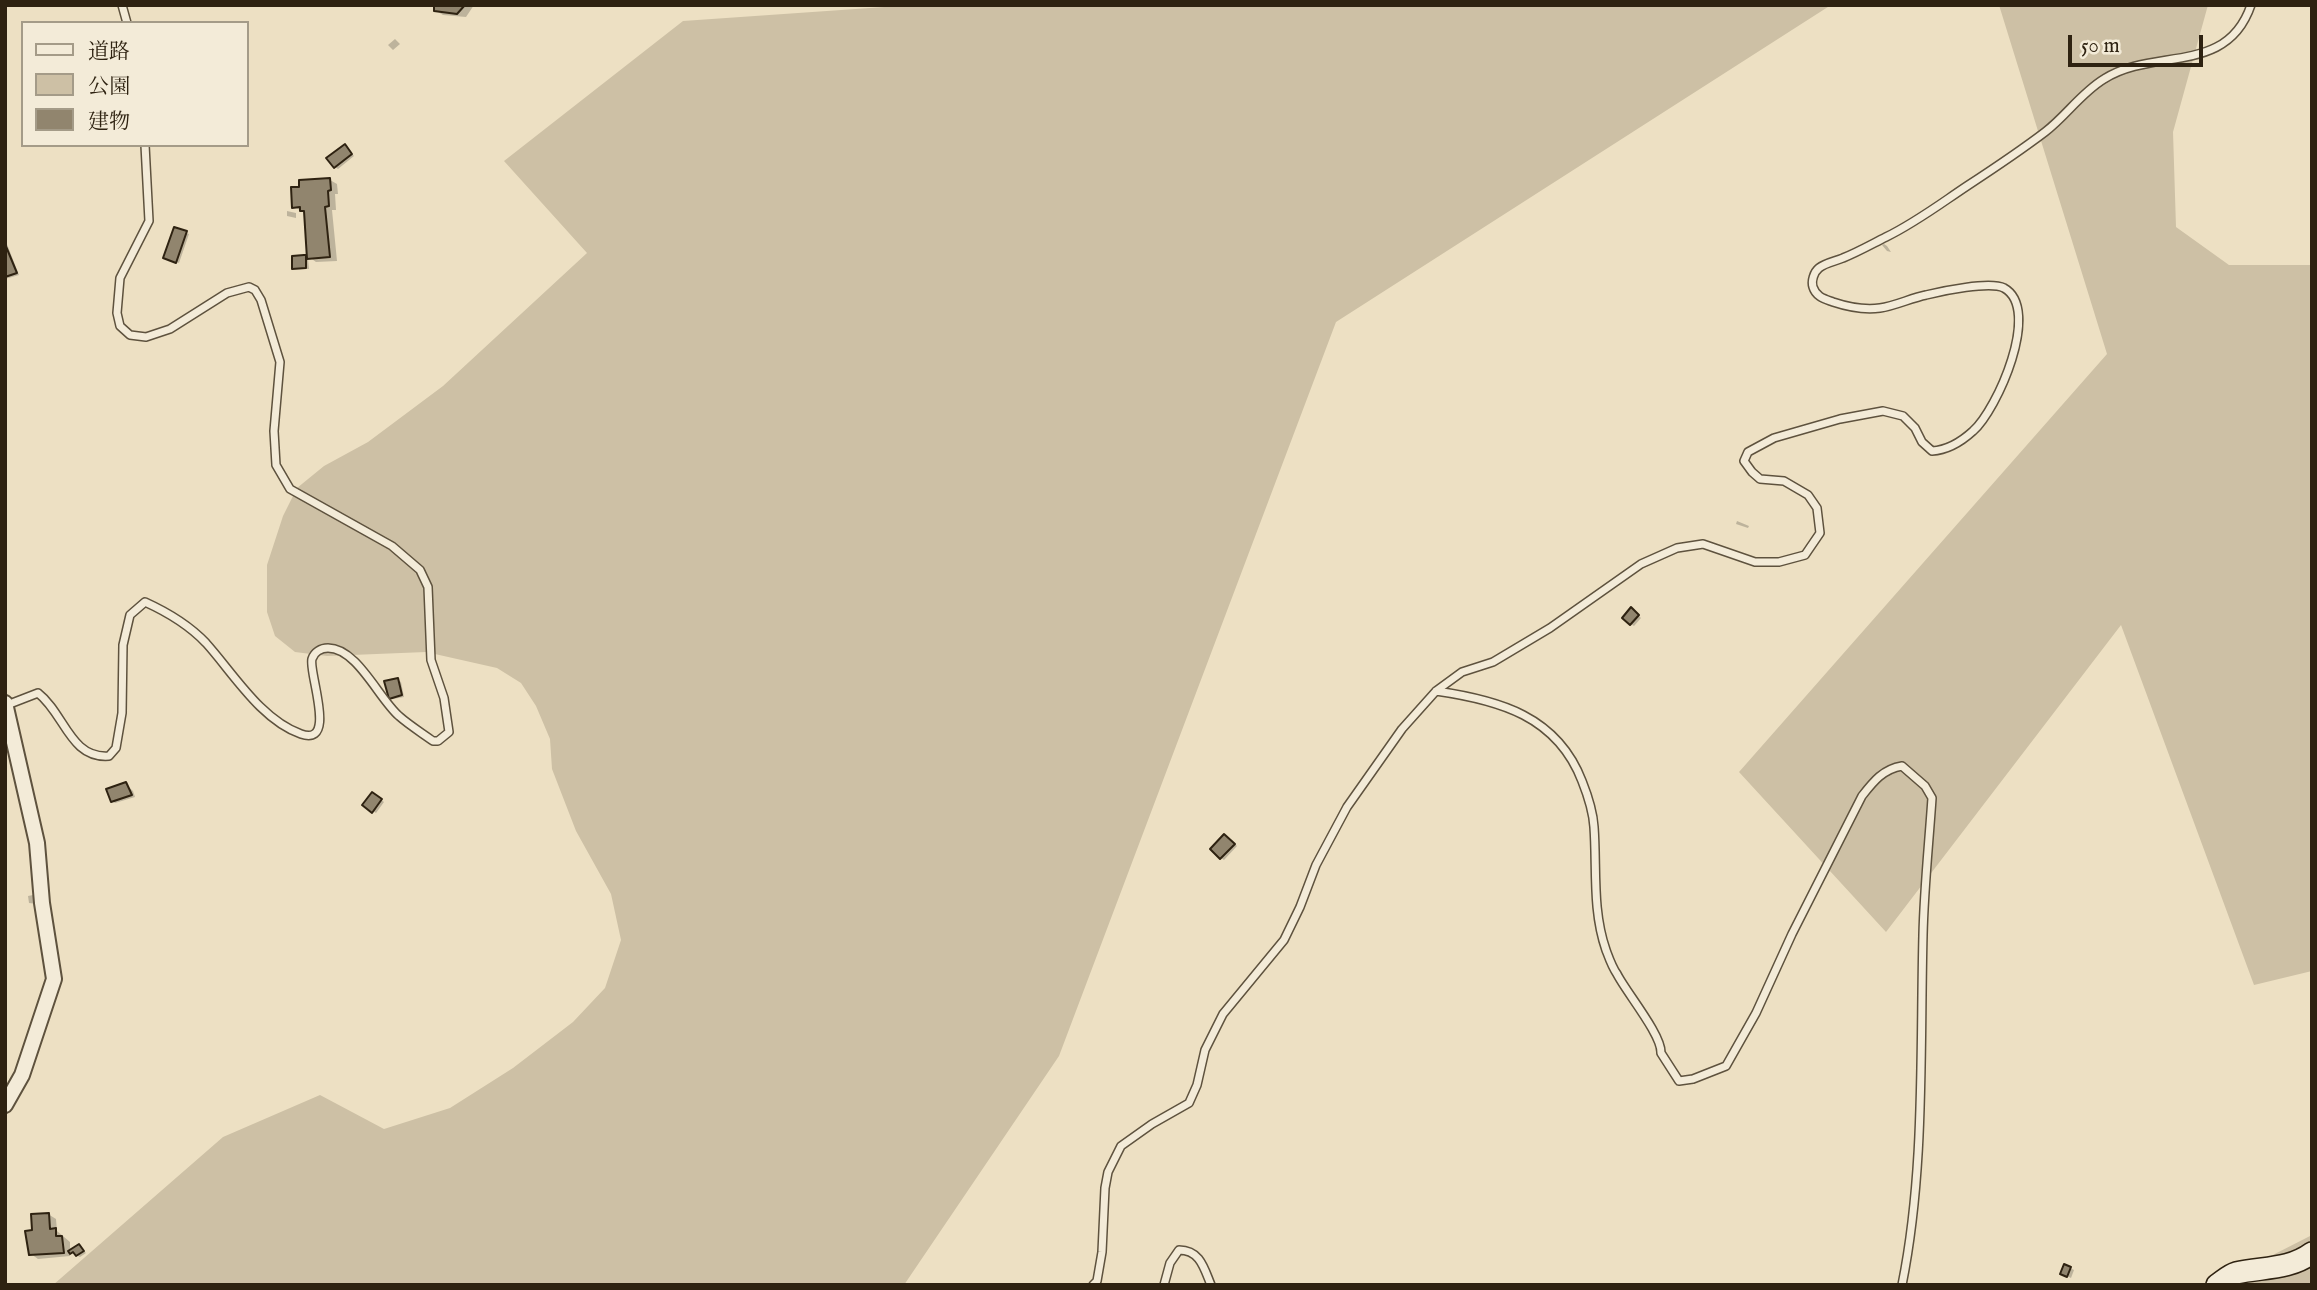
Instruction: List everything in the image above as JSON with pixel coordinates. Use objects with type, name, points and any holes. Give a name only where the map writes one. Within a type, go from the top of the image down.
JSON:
[{"type":"main road","points":[[2217,1285],[2233,1273],[2270,1270],[2301,1261],[2312,1253]]},
{"type":"street","points":[[5,1105],[22,1075],[54,979],[42,903],[37,843],[6,704]]},
{"type":"lane","points":[[1093,1285],[1097,1281],[1101,1252],[1108,1172],[1121,1146],[1189,1103],[1197,1085],[1205,1050],[1223,1014],[1284,940],[1316,865],[1347,807],[1402,729],[1436,691],[1462,672],[1493,662],[1515,650],[1641,564],[1677,548],[1703,544],[1755,562],[1779,562],[1805,555],[1820,533],[1817,508],[1808,495],[1784,481],[1760,479],[1744,461],[1748,452],[1774,438],[1840,419],[1883,411],[1903,416],[1932,452],[1946,450],[1974,430],[1993,405],[2012,359],[2020,318],[2014,298],[2003,288],[1986,286],[1927,294],[1880,308],[1847,307],[1820,297],[1813,288],[1813,277],[1820,267],[1909,225],[2047,131],[2104,78],[2134,65],[2177,60],[2207,52],[2231,39],[2246,20],[2251,5]]},
{"type":"lane","points":[[6,704],[38,693],[46,699],[82,750],[97,757],[109,756],[116,748],[122,713],[123,645],[130,615],[145,603],[168,612],[204,641],[259,705],[287,727],[303,734],[310,735],[320,726],[316,684],[311,669],[312,659],[318,650],[327,648],[338,650],[353,660],[398,715],[433,741],[438,741],[449,732],[444,698],[430,660],[428,587],[420,570],[392,546],[290,489],[276,465],[274,430],[279,362],[264,310],[255,290],[249,287],[227,293],[170,329],[146,337],[130,335],[120,326],[117,313],[120,278],[149,221],[145,147]]},
{"type":"lane","points":[[1436,691],[1466,695],[1505,706],[1534,719],[1552,733],[1577,767],[1589,798],[1594,825],[1595,902],[1605,947],[1616,973],[1651,1027],[1662,1048],[1661,1053],[1679,1081],[1693,1079],[1726,1066],[1756,1013],[1792,934],[1862,796],[1873,781],[1891,767],[1902,766],[1925,786],[1931,797],[1923,933],[1921,1085],[1911,1239],[1902,1285]]},
{"type":"lane","points":[[1164,1285],[1170,1263],[1179,1250],[1189,1250],[1200,1258],[1211,1285]]},
{"type":"green space","points":[[913,5],[1831,5],[1336,322],[1059,1056],[904,1285],[53,1285],[223,1137],[320,1095],[384,1129],[450,1108],[513,1068],[573,1022],[605,988],[621,940],[611,894],[576,831],[552,769],[550,739],[536,706],[521,683],[497,668],[426,652],[327,656],[295,652],[275,636],[267,612],[267,565],[283,516],[297,488],[324,466],[368,442],[443,386],[587,253],[504,161],[683,21]]},
{"type":"green space","points":[[1999,5],[2208,5],[2173,132],[2176,227],[2229,265],[2312,265],[2312,971],[2254,985],[2121,625],[1886,932],[1739,772],[2107,354]]},
{"type":"green space","points":[[2312,1235],[2312,1285],[2214,1285]]},
{"type":"building","points":[[434,5],[465,5],[457,14],[434,11]]},
{"type":"building","points":[[345,144],[352,154],[334,168],[326,158]]},
{"type":"building","points":[[330,178],[329,206],[325,207],[330,257],[307,259],[304,211],[300,211],[300,207],[292,208],[291,187],[299,187],[299,180]]},
{"type":"building","points":[[174,227],[187,231],[176,263],[163,258]]},
{"type":"building","points":[[5,244],[17,273],[5,277]]},
{"type":"building","points":[[306,255],[306,268],[292,269],[292,256]]},
{"type":"building","points":[[1631,607],[1639,615],[1630,625],[1622,618]]},
{"type":"building","points":[[398,678],[402,695],[389,699],[384,681]]},
{"type":"building","points":[[126,782],[132,795],[111,802],[106,789]]},
{"type":"building","points":[[372,792],[382,799],[372,813],[362,805]]},
{"type":"building","points":[[1224,834],[1235,844],[1220,859],[1210,849]]},
{"type":"building","points":[[49,1213],[50,1229],[56,1228],[56,1236],[62,1236],[64,1253],[29,1255],[25,1231],[32,1230],[31,1214]]},
{"type":"building","points":[[79,1244],[84,1251],[76,1256],[73,1252],[70,1254],[68,1251]]},
{"type":"building","points":[[2064,1264],[2071,1267],[2067,1277],[2060,1274]]}]
